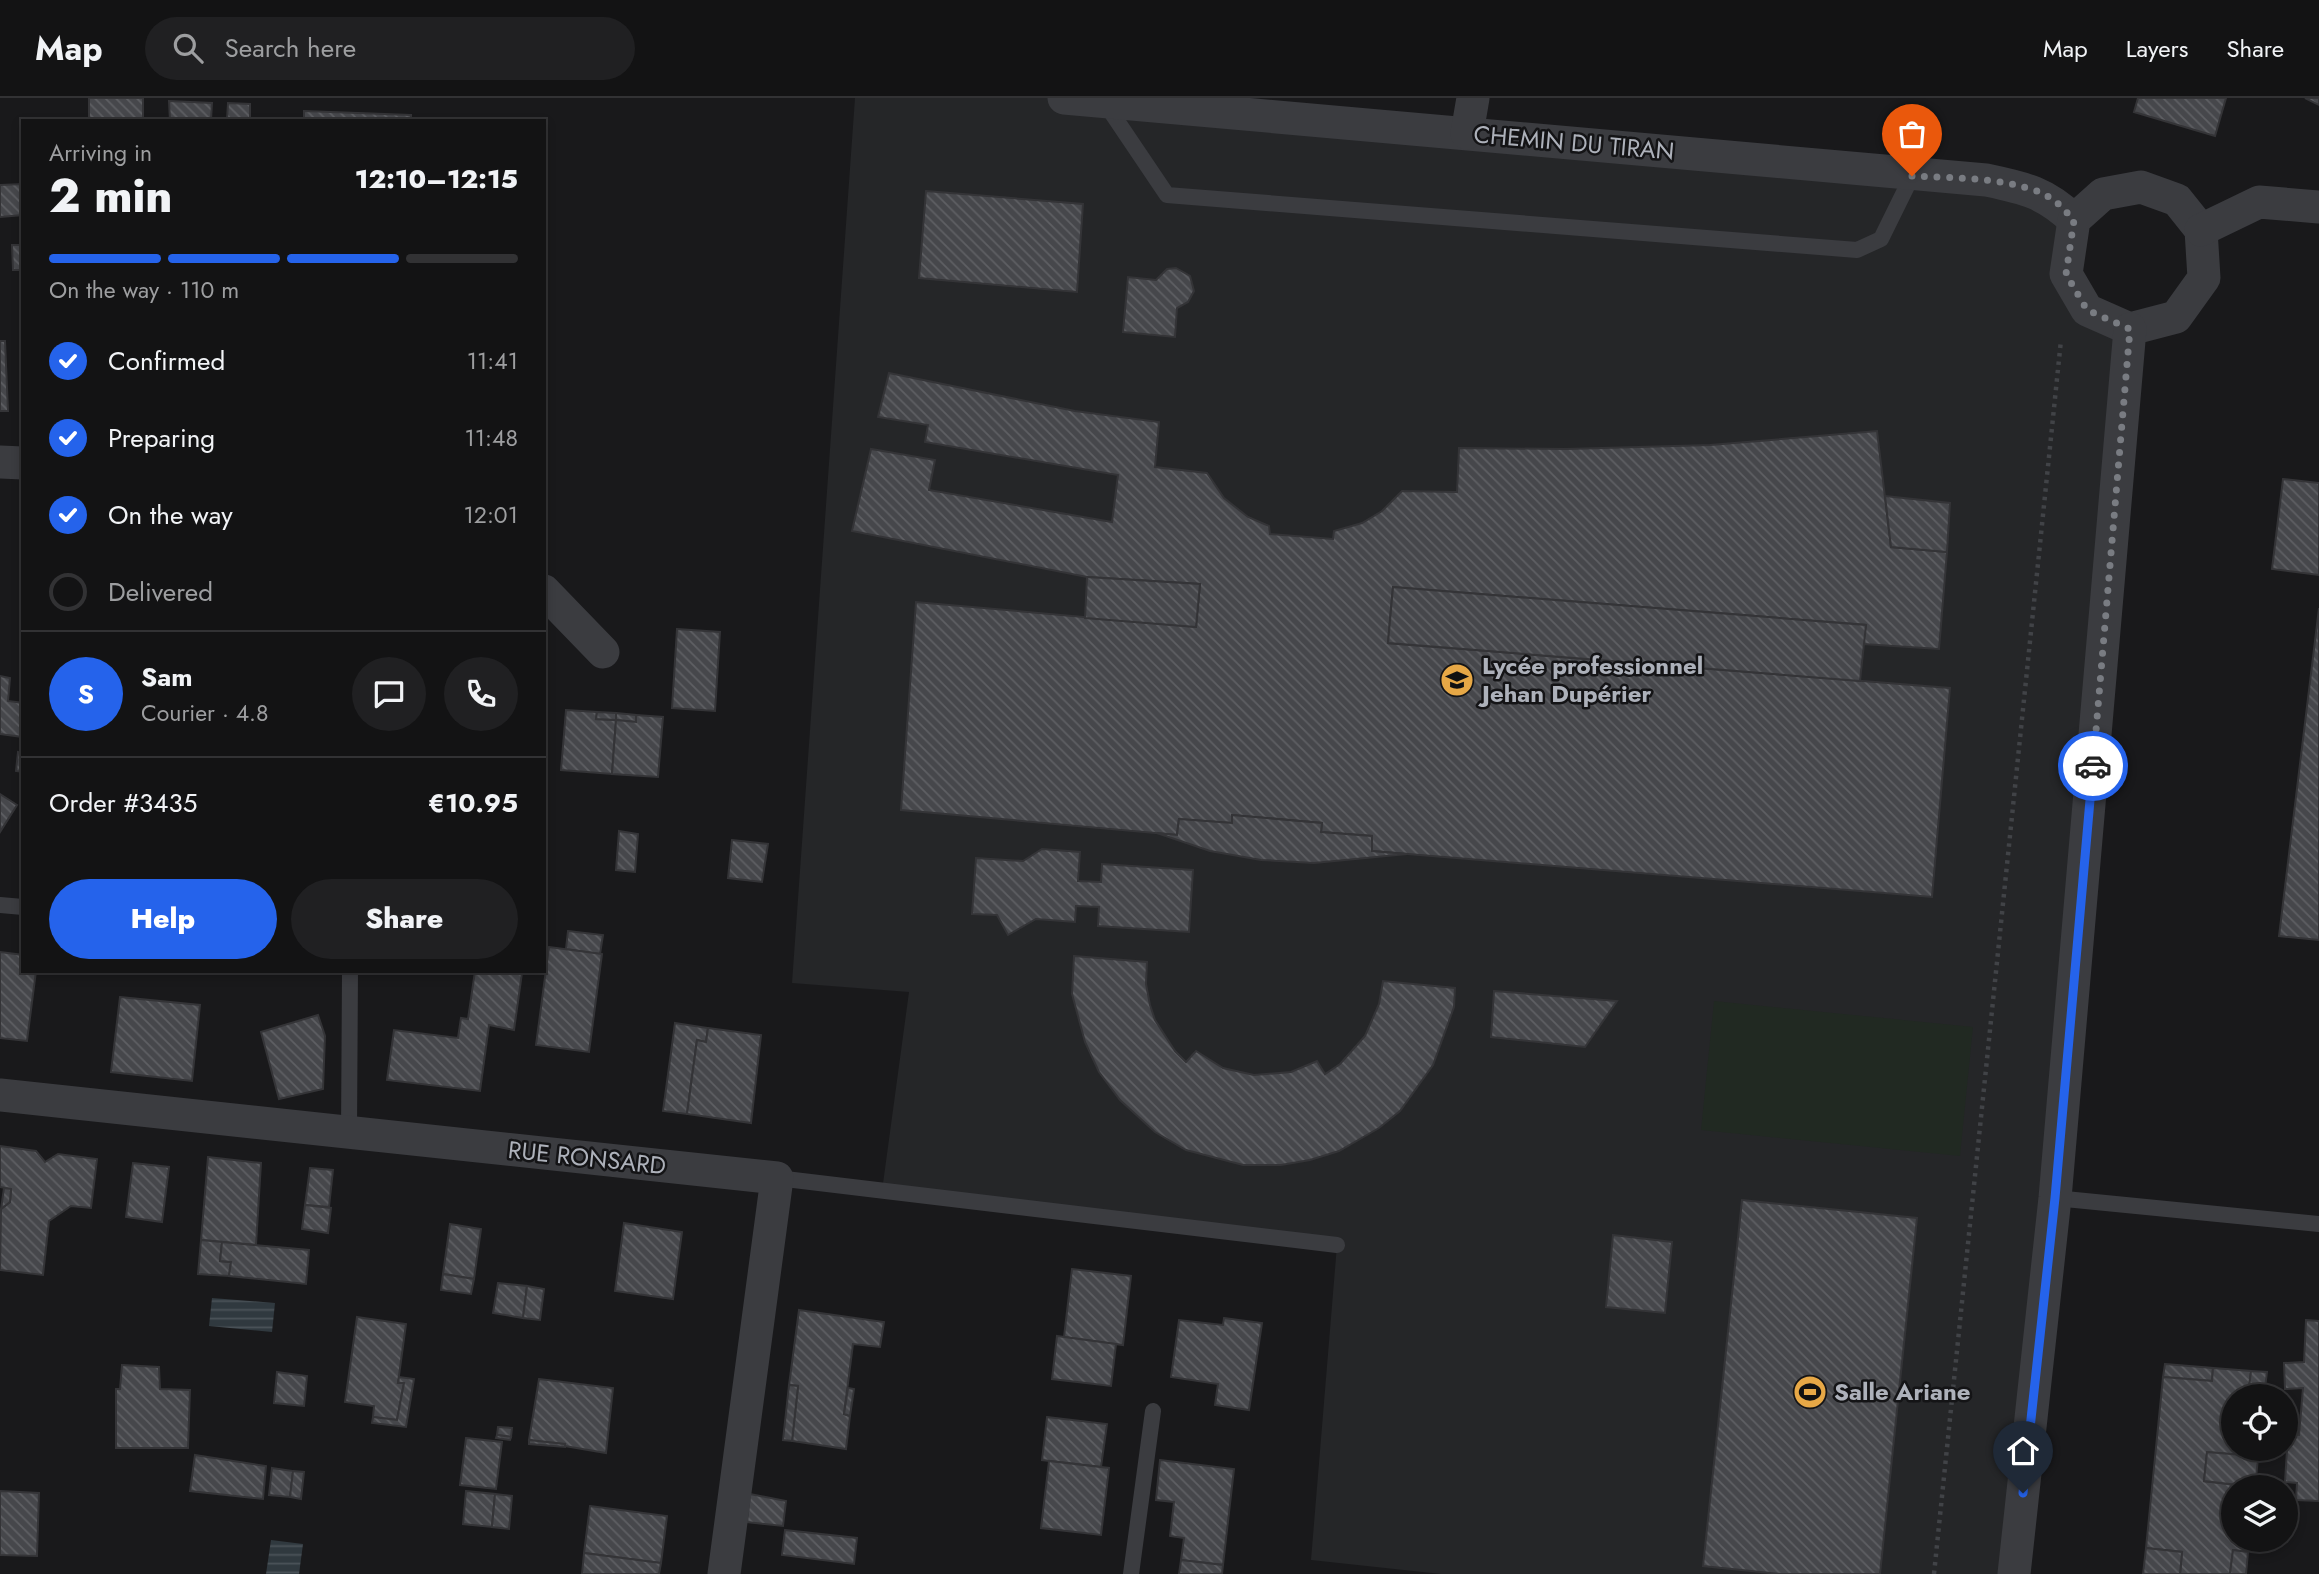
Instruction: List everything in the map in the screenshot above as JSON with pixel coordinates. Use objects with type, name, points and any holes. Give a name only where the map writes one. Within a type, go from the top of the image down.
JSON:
[{"type":"street","name":"CHEMIN DU TIRAN","points":[[1063,98],[1467,133],[1912,176],[1986,180],[2017,186],[2053,200],[2074,220]]},
{"type":"street","points":[[1467,133],[1473,98]]},
{"type":"street","points":[[2141,187],[2177,200],[2201,229],[2204,278],[2176,317],[2130,329],[2087,310],[2066,274],[2074,220],[2103,194],[2141,187]]},
{"type":"street","points":[[2201,229],[2259,202],[2319,207]]},
{"type":"street","points":[[2014,1574],[2055,1198],[2130,329]]},
{"type":"street","points":[[0,462],[21,463]]},
{"type":"street","points":[[546,593],[603,652]]},
{"type":"street","name":"RUE RONSARD","points":[[0,1095],[777,1178]]},
{"type":"street","points":[[724,1574],[777,1178]]},
{"type":"lane","points":[[1104,101],[1167,195],[1857,250],[1881,239],[1912,176]]},
{"type":"lane","points":[[0,905],[21,907]]},
{"type":"lane","points":[[349,1133],[350,973]]},
{"type":"lane","points":[[777,1178],[1337,1245]]},
{"type":"lane","points":[[2055,1198],[2319,1224]]},
{"type":"lane","points":[[1131,1574],[1153,1411]]},
{"type":"path","points":[[1934,1574],[2063,326],[2087,310]]},
{"type":"shaded area","name":"Lycée professionnel Jehan Dupérier","points":[[855,98],[1064,98],[2053,200],[2066,274],[2130,329],[2014,1574],[1441,1574],[1311,1560],[1337,1245],[882,1191],[909,992],[792,983]]},
{"type":"shaded area","points":[[1714,1001],[1973,1027],[1960,1156],[1701,1130]]},
{"type":"shaded area","points":[[212,1298],[275,1303],[272,1332],[209,1326]]},
{"type":"shaded area","points":[[271,1540],[303,1544],[299,1574],[266,1574]]},
{"type":"building","points":[[89,98],[143,98],[143,119],[89,119]]},
{"type":"building","points":[[2138,98],[2226,98],[2215,136],[2134,112]]},
{"type":"building","points":[[2305,98],[2319,98],[2319,105]]},
{"type":"building","points":[[169,101],[212,103],[211,119],[170,119]]},
{"type":"building","points":[[228,103],[250,104],[250,119],[227,119]]},
{"type":"building","points":[[304,111],[411,115],[411,119],[304,119]]},
{"type":"building","points":[[21,184],[21,215],[0,217],[0,185]]},
{"type":"building","points":[[926,191],[1083,204],[1077,292],[919,278]]},
{"type":"building","points":[[12,245],[21,245],[21,270],[13,270]]},
{"type":"building","points":[[1176,268],[1190,276],[1194,291],[1188,302],[1177,308],[1175,337],[1123,332],[1128,277],[1156,280],[1167,269]]},
{"type":"building","points":[[0,341],[5,341],[8,411],[0,411]]},
{"type":"building","points":[[889,373],[1075,411],[1159,422],[1155,467],[1207,473],[1224,498],[1248,517],[1269,526],[1270,534],[1333,539],[1334,531],[1362,523],[1382,511],[1402,491],[1457,492],[1459,448],[1566,449],[1710,445],[1877,431],[1891,547],[1947,552],[1939,649],[1863,644],[1866,625],[1393,587],[1388,643],[1950,688],[1932,897],[1372,851],[1372,836],[1321,832],[1322,823],[1232,815],[1232,823],[1179,819],[1177,835],[901,810],[916,602],[1196,627],[1200,584],[1087,577],[852,531],[871,449],[935,460],[929,490],[1112,522],[1118,475],[925,442],[928,425],[878,417]]},
{"type":"building","points":[[2283,479],[2319,483],[2319,575],[2272,569]]},
{"type":"building","points":[[1885,496],[1950,503],[1947,552],[1891,547]]},
{"type":"building","points":[[1087,577],[1200,584],[1196,627],[1085,618]]},
{"type":"building","points":[[1393,587],[1866,625],[1860,681],[1388,643]]},
{"type":"building","points":[[2319,608],[2319,940],[2279,936]]},
{"type":"building","points":[[677,629],[720,632],[715,711],[672,708]]},
{"type":"building","points":[[0,676],[10,678],[8,701],[21,703],[21,737],[0,734]]},
{"type":"building","points":[[566,710],[597,712],[596,719],[616,720],[612,774],[561,770]]},
{"type":"building","points":[[597,712],[616,713],[616,720],[596,719]]},
{"type":"building","points":[[616,713],[636,715],[636,722],[616,720]]},
{"type":"building","points":[[636,715],[663,717],[658,777],[612,774],[616,720],[636,722]]},
{"type":"building","points":[[18,752],[21,753],[21,772],[16,771]]},
{"type":"building","points":[[0,794],[17,805],[0,832]]},
{"type":"building","points":[[1232,815],[1322,823],[1321,832],[1372,836],[1372,851],[1407,854],[1314,863],[1261,860],[1210,851],[1157,833],[1177,835],[1179,819],[1232,823]]},
{"type":"building","points":[[619,831],[638,834],[635,872],[616,870]]},
{"type":"building","points":[[732,840],[768,844],[762,882],[728,878]]},
{"type":"building","points":[[1042,849],[1080,852],[1078,881],[1101,882],[1102,864],[1193,870],[1189,932],[1098,926],[1099,907],[1076,906],[1075,922],[1036,919],[1008,935],[997,915],[972,914],[976,858],[1023,861]]},
{"type":"building","points":[[568,931],[603,935],[600,954],[566,949]]},
{"type":"building","points":[[549,947],[602,954],[589,1052],[536,1045]]},
{"type":"building","points":[[0,952],[21,955],[21,973],[36,973],[27,1041],[0,1038]]},
{"type":"building","points":[[1074,956],[1147,962],[1146,984],[1150,1005],[1155,1020],[1175,1051],[1186,1062],[1196,1051],[1223,1068],[1254,1075],[1291,1072],[1317,1061],[1325,1074],[1340,1064],[1365,1036],[1379,1004],[1383,981],[1455,988],[1454,1007],[1433,1065],[1400,1111],[1379,1128],[1339,1151],[1310,1160],[1281,1165],[1243,1165],[1186,1150],[1155,1132],[1120,1100],[1099,1072],[1085,1042],[1072,994]]},
{"type":"building","points":[[475,973],[522,973],[514,1030],[489,1025],[480,1091],[387,1080],[394,1030],[458,1038],[461,1018],[468,1019]]},
{"type":"building","points":[[1494,991],[1617,1001],[1585,1047],[1491,1037]]},
{"type":"building","points":[[120,997],[200,1005],[192,1081],[111,1072]]},
{"type":"building","points":[[318,1015],[325,1036],[323,1089],[279,1099],[261,1032]]},
{"type":"building","points":[[675,1023],[708,1028],[706,1042],[697,1040],[687,1114],[663,1111]]},
{"type":"building","points":[[708,1028],[761,1035],[751,1123],[687,1114],[697,1040],[706,1042]]},
{"type":"building","points":[[0,1146],[36,1151],[45,1162],[58,1154],[97,1159],[91,1208],[71,1206],[49,1221],[43,1275],[0,1270],[1,1209],[10,1202],[11,1189],[0,1187]]},
{"type":"building","points":[[208,1157],[261,1163],[256,1245],[201,1240]]},
{"type":"building","points":[[133,1163],[169,1167],[162,1222],[126,1217]]},
{"type":"building","points":[[310,1168],[333,1170],[329,1207],[305,1205]]},
{"type":"building","points":[[4,1188],[11,1189],[10,1202],[1,1209]]},
{"type":"building","name":"Salle Ariane","points":[[1742,1200],[1917,1218],[1880,1574],[1780,1574],[1703,1566]]},
{"type":"building","points":[[305,1205],[331,1208],[328,1233],[302,1229]]},
{"type":"building","points":[[624,1223],[682,1232],[673,1299],[615,1291]]},
{"type":"building","points":[[450,1224],[481,1229],[474,1279],[443,1274]]},
{"type":"building","points":[[1613,1235],[1672,1242],[1665,1313],[1606,1307]]},
{"type":"building","points":[[201,1240],[222,1242],[220,1261],[231,1262],[229,1276],[198,1274]]},
{"type":"building","points":[[222,1242],[309,1250],[306,1284],[229,1276],[231,1262],[220,1261]]},
{"type":"building","points":[[1072,1269],[1131,1276],[1123,1345],[1064,1337]]},
{"type":"building","points":[[443,1274],[474,1279],[471,1294],[441,1290]]},
{"type":"building","points":[[498,1283],[527,1286],[523,1318],[493,1313]]},
{"type":"building","points":[[527,1286],[544,1289],[540,1320],[523,1318]]},
{"type":"building","points":[[799,1310],[884,1322],[880,1347],[853,1344],[844,1414],[850,1416],[846,1449],[792,1441],[798,1386],[789,1385]]},
{"type":"building","points":[[357,1317],[406,1324],[398,1383],[404,1383],[397,1420],[373,1417],[374,1406],[345,1402]]},
{"type":"building","points":[[1224,1318],[1262,1323],[1249,1410],[1215,1405],[1218,1384],[1171,1377],[1179,1320],[1223,1325]]},
{"type":"building","points":[[2306,1320],[2319,1321],[2319,1501],[2298,1500],[2298,1475],[2285,1475],[2286,1461],[2298,1461],[2303,1388],[2298,1388],[2298,1384],[2285,1384],[2284,1363],[2304,1362]]},
{"type":"building","points":[[1057,1336],[1116,1344],[1111,1386],[1052,1379]]},
{"type":"building","points":[[2165,1364],[2213,1368],[2212,1381],[2163,1377]]},
{"type":"building","points":[[122,1365],[159,1367],[160,1389],[190,1390],[188,1448],[116,1448],[116,1389],[120,1389]]},
{"type":"building","points":[[2213,1368],[2251,1371],[2249,1384],[2221,1384],[2221,1453],[2207,1452],[2204,1481],[2221,1483],[2221,1552],[2233,1552],[2230,1574],[2180,1574],[2182,1552],[2146,1548],[2163,1377],[2212,1381]]},
{"type":"building","points":[[2251,1371],[2267,1372],[2266,1384],[2249,1384]]},
{"type":"building","points":[[277,1372],[307,1376],[304,1406],[274,1403]]},
{"type":"building","points":[[399,1377],[414,1379],[406,1427],[372,1423],[373,1417],[397,1420],[404,1383],[398,1383]]},
{"type":"building","points":[[539,1379],[613,1388],[606,1453],[529,1440]]},
{"type":"building","points":[[789,1385],[798,1386],[792,1441],[783,1440]]},
{"type":"building","points":[[848,1388],[854,1389],[850,1416],[844,1414]]},
{"type":"building","points":[[1047,1417],[1107,1424],[1101,1467],[1042,1460]]},
{"type":"building","points":[[498,1427],[512,1428],[511,1437],[497,1435]]},
{"type":"building","points":[[497,1435],[511,1437],[510,1440],[496,1438]]},
{"type":"building","points":[[466,1438],[502,1442],[496,1489],[460,1485]]},
{"type":"building","points":[[529,1440],[565,1444],[565,1447],[529,1444]]},
{"type":"building","points":[[2207,1452],[2221,1453],[2221,1461],[2258,1461],[2256,1475],[2221,1475],[2221,1483],[2204,1481]]},
{"type":"building","points":[[195,1455],[266,1466],[263,1499],[190,1491]]},
{"type":"building","points":[[1160,1460],[1234,1469],[1223,1565],[1181,1560],[1184,1538],[1170,1536],[1174,1502],[1156,1500]]},
{"type":"building","points":[[1049,1461],[1109,1468],[1101,1535],[1041,1528]]},
{"type":"building","points":[[272,1468],[293,1471],[290,1497],[269,1495]]},
{"type":"building","points":[[293,1471],[304,1472],[301,1499],[290,1497]]},
{"type":"building","points":[[0,1491],[39,1493],[37,1556],[0,1555]]},
{"type":"building","points":[[466,1491],[495,1494],[492,1527],[463,1524]]},
{"type":"building","points":[[495,1494],[512,1496],[509,1529],[492,1527]]},
{"type":"building","points":[[750,1494],[786,1501],[783,1526],[747,1522]]},
{"type":"building","points":[[590,1506],[667,1516],[661,1563],[584,1553]]},
{"type":"building","points":[[785,1530],[857,1538],[854,1564],[782,1555]]},
{"type":"building","points":[[2146,1548],[2182,1552],[2180,1574],[2143,1574]]},
{"type":"building","points":[[2233,1552],[2248,1552],[2246,1574],[2230,1574]]},
{"type":"building","points":[[584,1553],[661,1563],[659,1574],[582,1574]]},
{"type":"building","points":[[1181,1560],[1223,1565],[1222,1574],[1179,1574]]},
{"type":"way so far","points":[[1912,176],[1986,180],[2017,186],[2053,200],[2074,220],[2066,274],[2087,310],[2130,329],[2093,766]]},
{"type":"place","name":"Lycée professionnel Jehan Dupérier","points":[[1457,680]]},
{"type":"place","name":"Salle Ariane","points":[[1810,1392]]},
{"type":"route","points":[[2023,1493],[2055,1198],[2093,766]]}]
